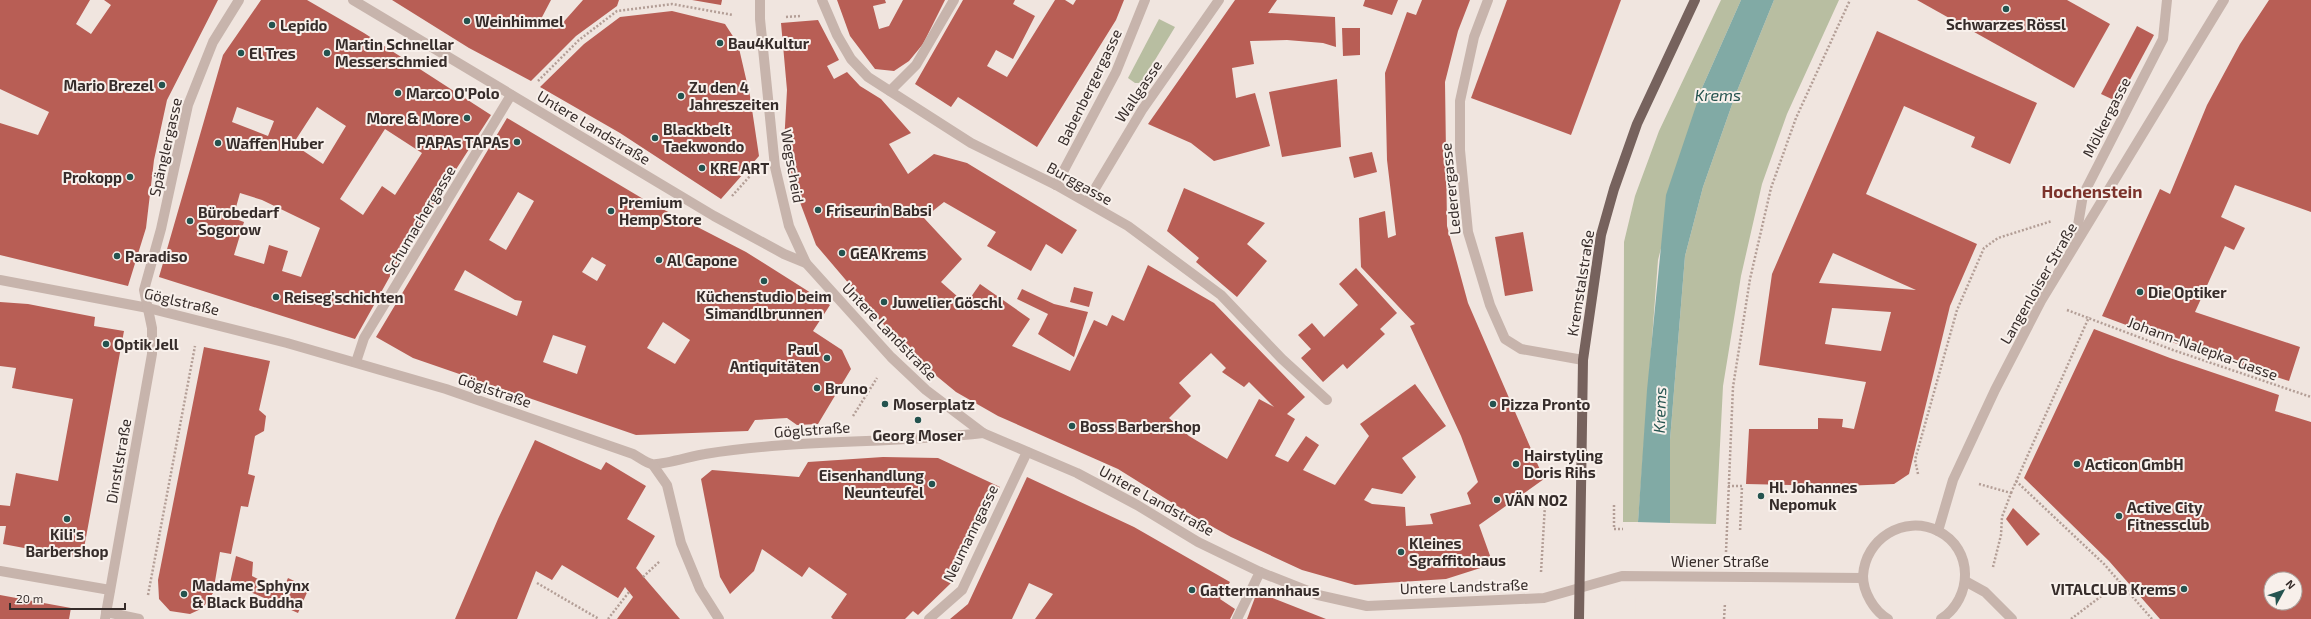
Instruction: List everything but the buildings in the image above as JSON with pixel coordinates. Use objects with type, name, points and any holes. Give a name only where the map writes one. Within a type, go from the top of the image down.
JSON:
[{"type":"main road","name":"Kremstalstraße","points":[[1579,619],[1584,360],[1601,235],[1614,189],[1637,124],[1695,0]]},
{"type":"street","name":"Spänglergasse","points":[[148,308],[144,290],[161,229],[188,105],[213,42],[239,0]]},
{"type":"street","name":"Untere Landstraße","points":[[353,0],[714,216],[784,254],[806,263],[891,357],[926,390],[983,433],[1077,473],[1137,505],[1198,542],[1260,572],[1318,595],[1367,606],[1544,598],[1579,588]]},
{"type":"street","name":"Wegscheid","points":[[760,0],[760,19],[775,167],[789,226],[806,263]]},
{"type":"street","name":"Burggasse","points":[[822,0],[837,35],[851,59],[868,77],[971,143],[1056,185],[1128,226],[1221,296],[1282,359],[1328,400]]},
{"type":"street","points":[[890,91],[916,65],[954,0]]},
{"type":"street","name":"Babenbergergasse","points":[[1056,185],[1116,72],[1145,0]]},
{"type":"street","name":"Wallgasse","points":[[1086,202],[1142,110],[1219,0]]},
{"type":"street","name":"Lederergasse","points":[[1488,0],[1474,38],[1460,101],[1460,150],[1468,232],[1490,305],[1505,339],[1521,349],[1584,360]]},
{"type":"street","name":"Mölkergasse","points":[[2074,249],[2083,195],[2163,39],[2167,0]]},
{"type":"street","name":"Langenloiser Straße","points":[[1938,531],[1953,480],[1995,390],[2041,301],[2224,0]]},
{"type":"street","name":"Schumachergasse","points":[[356,362],[364,338],[511,95]]},
{"type":"street","name":"Göglstraße","points":[[0,280],[148,308],[226,326],[356,362],[446,389],[634,454],[653,465],[705,454],[753,448],[846,441],[931,439],[983,433]]},
{"type":"street","name":"Dinstlstraße","points":[[106,615],[152,354],[152,328],[148,308]]},
{"type":"street","name":"Neumanngasse","points":[[929,619],[962,590],[1027,452]]},
{"type":"street","points":[[653,465],[667,485],[681,543],[700,589],[719,619]]},
{"type":"street","points":[[1888,619],[1872,604],[1863,578],[1864,566],[1871,550],[1882,536],[1897,528],[1920,526],[1938,531],[1956,547],[1964,565],[1965,581],[1960,598],[1949,613],[1941,619]]},
{"type":"street","points":[[0,571],[110,590]]},
{"type":"street","points":[[1237,619],[1260,572]]},
{"type":"street","name":"Wiener Straße","points":[[1579,588],[1622,576],[1863,578]]},
{"type":"street","points":[[1965,581],[1986,592],[2012,619]]},
{"type":"street","points":[[106,615],[139,619]]},
{"type":"path","points":[[1726,556],[1733,387],[1750,279],[1771,188],[1796,118],[1850,0]]},
{"type":"path","points":[[545,73],[579,40],[617,11],[672,4],[733,15]]},
{"type":"path","points":[[730,198],[745,182]]},
{"type":"path","points":[[1918,474],[1915,460],[1957,310],[1984,248],[1998,238],[2055,220],[2083,195]]},
{"type":"path","name":"Johann-Nalepka-Gasse","points":[[2016,481],[2089,317],[2173,350],[2311,396]]},
{"type":"path","points":[[146,603],[196,338]]},
{"type":"path","points":[[850,420],[891,357]]},
{"type":"path","points":[[1992,571],[2001,536],[2002,517],[2016,481],[2104,564],[2152,619]]},
{"type":"path","points":[[1978,484],[2011,493]]},
{"type":"path","points":[[1728,486],[1742,486],[1740,532]]},
{"type":"path","points":[[1541,572],[1545,505]]},
{"type":"path","points":[[1614,505],[1614,529],[1623,529]]},
{"type":"path","points":[[643,576],[666,556]]},
{"type":"path","points":[[2071,619],[2120,582]]},
{"type":"path","points":[[537,583],[599,619]]},
{"type":"path","points":[[608,619],[629,592]]},
{"type":"path","points":[[1724,619],[1725,596]]},
{"type":"green space","points":[[1721,0],[1741,0],[1702,88],[1658,260],[1638,522],[1623,522],[1624,242],[1635,196],[1659,131]]},
{"type":"green space","points":[[1774,0],[1839,0],[1787,114],[1762,184],[1741,276],[1723,386],[1716,524],[1670,523],[1670,440],[1685,256],[1703,187],[1735,96]]},
{"type":"green space","points":[[1159,19],[1175,27],[1141,83],[1135,83],[1128,78]]},
{"type":"water","name":"Krems","points":[[1741,0],[1774,0],[1735,96],[1703,187],[1685,256],[1670,440],[1670,523],[1637,619],[1638,522],[1647,390],[1666,195],[1702,88]]},
{"type":"pier","points":[[1636,522],[1672,523],[1669,619],[1635,619]]},
{"type":"place","name":"Schwarzes Rössl","points":[[2006,9]]},
{"type":"place","name":"Weinhimmel","points":[[467,21]]},
{"type":"place","name":"Lepido","points":[[272,25]]},
{"type":"place","name":"Bau4Kultur","points":[[720,43]]},
{"type":"place","name":"El Tres","points":[[241,53]]},
{"type":"place","name":"Martin Schnellar Messerschmied","points":[[327,53]]},
{"type":"place","name":"Mario Brezel","points":[[162,85]]},
{"type":"place","name":"Marco O'Polo","points":[[398,93]]},
{"type":"place","name":"Zu den 4 Jahreszeiten","points":[[681,96]]},
{"type":"place","name":"More & More","points":[[467,118]]},
{"type":"place","name":"Blackbelt Taekwondo","points":[[655,138]]},
{"type":"place","name":"PAPAs TAPAs","points":[[517,142]]},
{"type":"place","name":"Waffen Huber","points":[[218,143]]},
{"type":"place","name":"KRE ART","points":[[702,168]]},
{"type":"place","name":"Prokopp","points":[[130,177]]},
{"type":"place","name":"Friseurin Babsi","points":[[818,210]]},
{"type":"place","name":"Premium Hemp Store","points":[[611,211]]},
{"type":"place","name":"Bürobedarf Sogorow","points":[[190,221]]},
{"type":"place","name":"GEA Krems","points":[[842,253]]},
{"type":"place","name":"Paradiso","points":[[117,256]]},
{"type":"place","name":"Al Capone","points":[[659,260]]},
{"type":"place","name":"Küchenstudio beim Simandlbrunnen","points":[[764,281]]},
{"type":"place","name":"Die Optiker","points":[[2140,292]]},
{"type":"place","name":"Reiseg'schichten","points":[[276,297]]},
{"type":"place","name":"Juwelier Göschl","points":[[884,302]]},
{"type":"place","name":"Optik Jell","points":[[106,344]]},
{"type":"place","name":"Paul Antiquitäten","points":[[827,358]]},
{"type":"place","name":"Bruno","points":[[817,388]]},
{"type":"place","name":"Moserplatz","points":[[885,404]]},
{"type":"place","name":"Pizza Pronto","points":[[1493,404]]},
{"type":"place","name":"Georg Moser","points":[[918,420]]},
{"type":"place","name":"Boss Barbershop","points":[[1072,426]]},
{"type":"place","name":"Hairstyling Doris Rihs","points":[[1516,464]]},
{"type":"place","name":"Acticon GmbH","points":[[2077,464]]},
{"type":"place","name":"Eisenhandlung Neunteufel","points":[[932,484]]},
{"type":"place","name":"Hl. Johannes Nepomuk","points":[[1761,496]]},
{"type":"place","name":"VÄN NO2","points":[[1497,500]]},
{"type":"place","name":"Active City Fitnessclub","points":[[2119,516]]},
{"type":"place","name":"Kili's Barbershop","points":[[67,519]]},
{"type":"place","name":"Kleines Sgraffitohaus","points":[[1401,552]]},
{"type":"place","name":"VITALCLUB Krems","points":[[2184,589]]},
{"type":"place","name":"Gattermannhaus","points":[[1192,590]]},
{"type":"place","name":"Madame Sphynx & Black Buddha","points":[[184,594]]},
{"type":"district","name":"Hochenstein","points":[[2092,191]]}]
